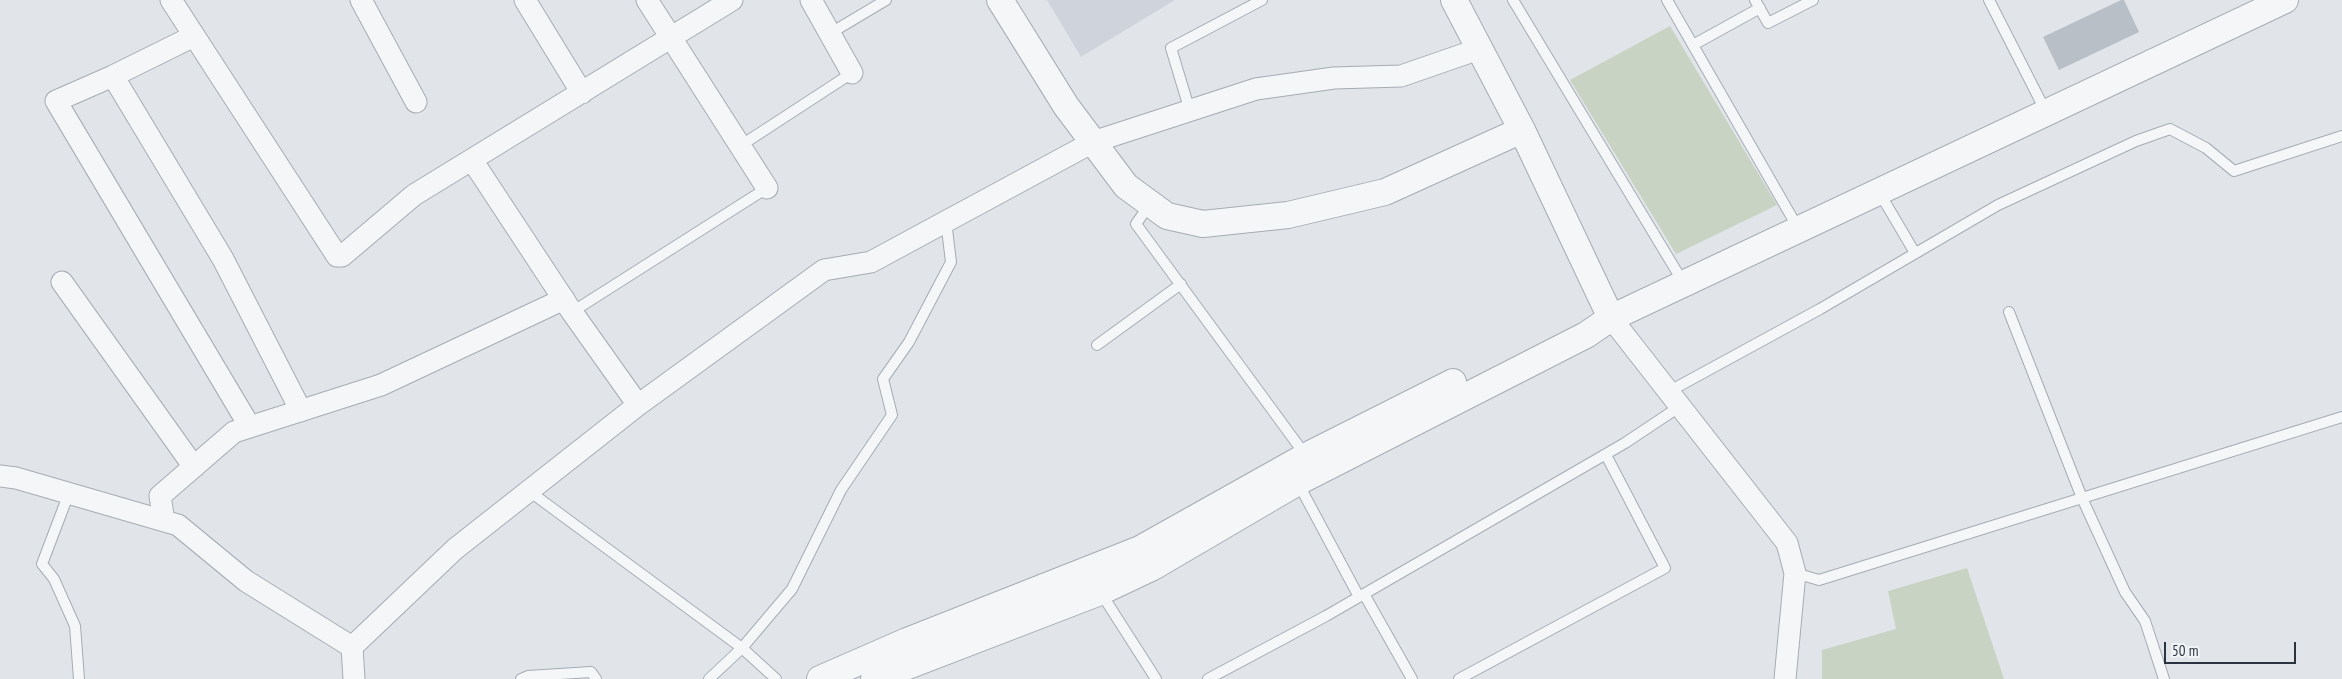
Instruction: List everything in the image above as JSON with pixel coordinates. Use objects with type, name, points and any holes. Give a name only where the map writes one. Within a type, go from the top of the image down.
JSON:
[{"type":"street","points":[[171,0],[336,256],[342,256],[414,195],[732,0]]},
{"type":"street","points":[[361,0],[416,102]]},
{"type":"street","points":[[525,0],[582,93]]},
{"type":"street","points":[[647,0],[767,188]]},
{"type":"street","points":[[811,0],[852,73]]},
{"type":"street","points":[[1000,0],[1066,106],[1126,186],[1167,216],[1203,224],[1288,215],[1385,192],[1522,130]]},
{"type":"street","points":[[1454,0],[1522,130],[1612,318],[1787,544],[1795,574],[1784,679]]},
{"type":"street","points":[[874,679],[910,672],[1100,592],[1153,567],[1298,482],[1586,335],[1612,318],[1683,282],[2285,0]]},
{"type":"street","points":[[194,36],[113,76],[56,101],[250,427]]},
{"type":"street","points":[[352,647],[455,549],[638,405],[824,270],[871,262],[1092,142],[1256,89],[1334,78],[1401,76],[1479,49]]},
{"type":"street","points":[[113,76],[223,259],[301,411]]},
{"type":"street","points":[[472,160],[568,306],[638,405]]},
{"type":"street","points":[[62,282],[194,467]]},
{"type":"street","points":[[164,520],[160,496],[234,432],[381,385],[568,306]]},
{"type":"street","points":[[820,679],[907,641],[1140,549],[1306,456],[1579,319],[1612,318]]},
{"type":"street","points":[[0,476],[16,478],[178,525],[246,581],[352,647]]},
{"type":"street","points":[[352,647],[354,679]]},
{"type":"lane","points":[[829,34],[886,0]]},
{"type":"lane","points":[[1190,111],[1171,48],[1262,0]]},
{"type":"lane","points":[[1514,0],[1683,282]]},
{"type":"lane","points":[[1667,0],[1798,228]]},
{"type":"lane","points":[[1693,45],[1757,4],[1768,23],[1813,0]]},
{"type":"lane","points":[[1989,0],[2046,112]]},
{"type":"lane","points":[[740,146],[852,73]]},
{"type":"lane","points":[[1208,679],[1361,596],[1606,455],[1673,399],[1820,309],[1998,205],[2136,141],[2170,129],[2206,148],[2234,171],[2342,136]]},
{"type":"lane","points":[[568,306],[767,188]]},
{"type":"lane","points":[[1878,191],[1915,254]]},
{"type":"lane","points":[[1150,204],[1136,224],[1306,456]]},
{"type":"lane","points":[[709,679],[742,648],[792,589],[841,490],[892,416],[883,379],[909,342],[951,262],[946,221]]},
{"type":"lane","points":[[1097,345],[1181,284]]},
{"type":"lane","points":[[2009,312],[2082,498],[2125,592],[2145,621],[2164,679]]},
{"type":"lane","points":[[1795,574],[1819,580],[2342,417]]},
{"type":"lane","points":[[1459,679],[1665,568],[1606,455]]},
{"type":"lane","points":[[1298,482],[1361,596],[1412,679]]},
{"type":"lane","points":[[529,491],[742,648],[776,679]]},
{"type":"lane","points":[[69,493],[42,564],[54,579],[75,626],[79,679]]},
{"type":"lane","points":[[1100,592],[1156,679]]},
{"type":"lane","points":[[521,679],[528,676],[591,672],[596,679]]},
{"type":"shaded area","points":[[1047,0],[1175,0],[1081,57]]},
{"type":"green space","points":[[1670,26],[1777,205],[1676,254],[1570,80]]},
{"type":"green space","points":[[1967,568],[2004,679],[1822,679],[1822,650],[1896,629],[1888,591]]},
{"type":"building","points":[[2124,0],[2139,32],[2059,70],[2043,37]]}]
